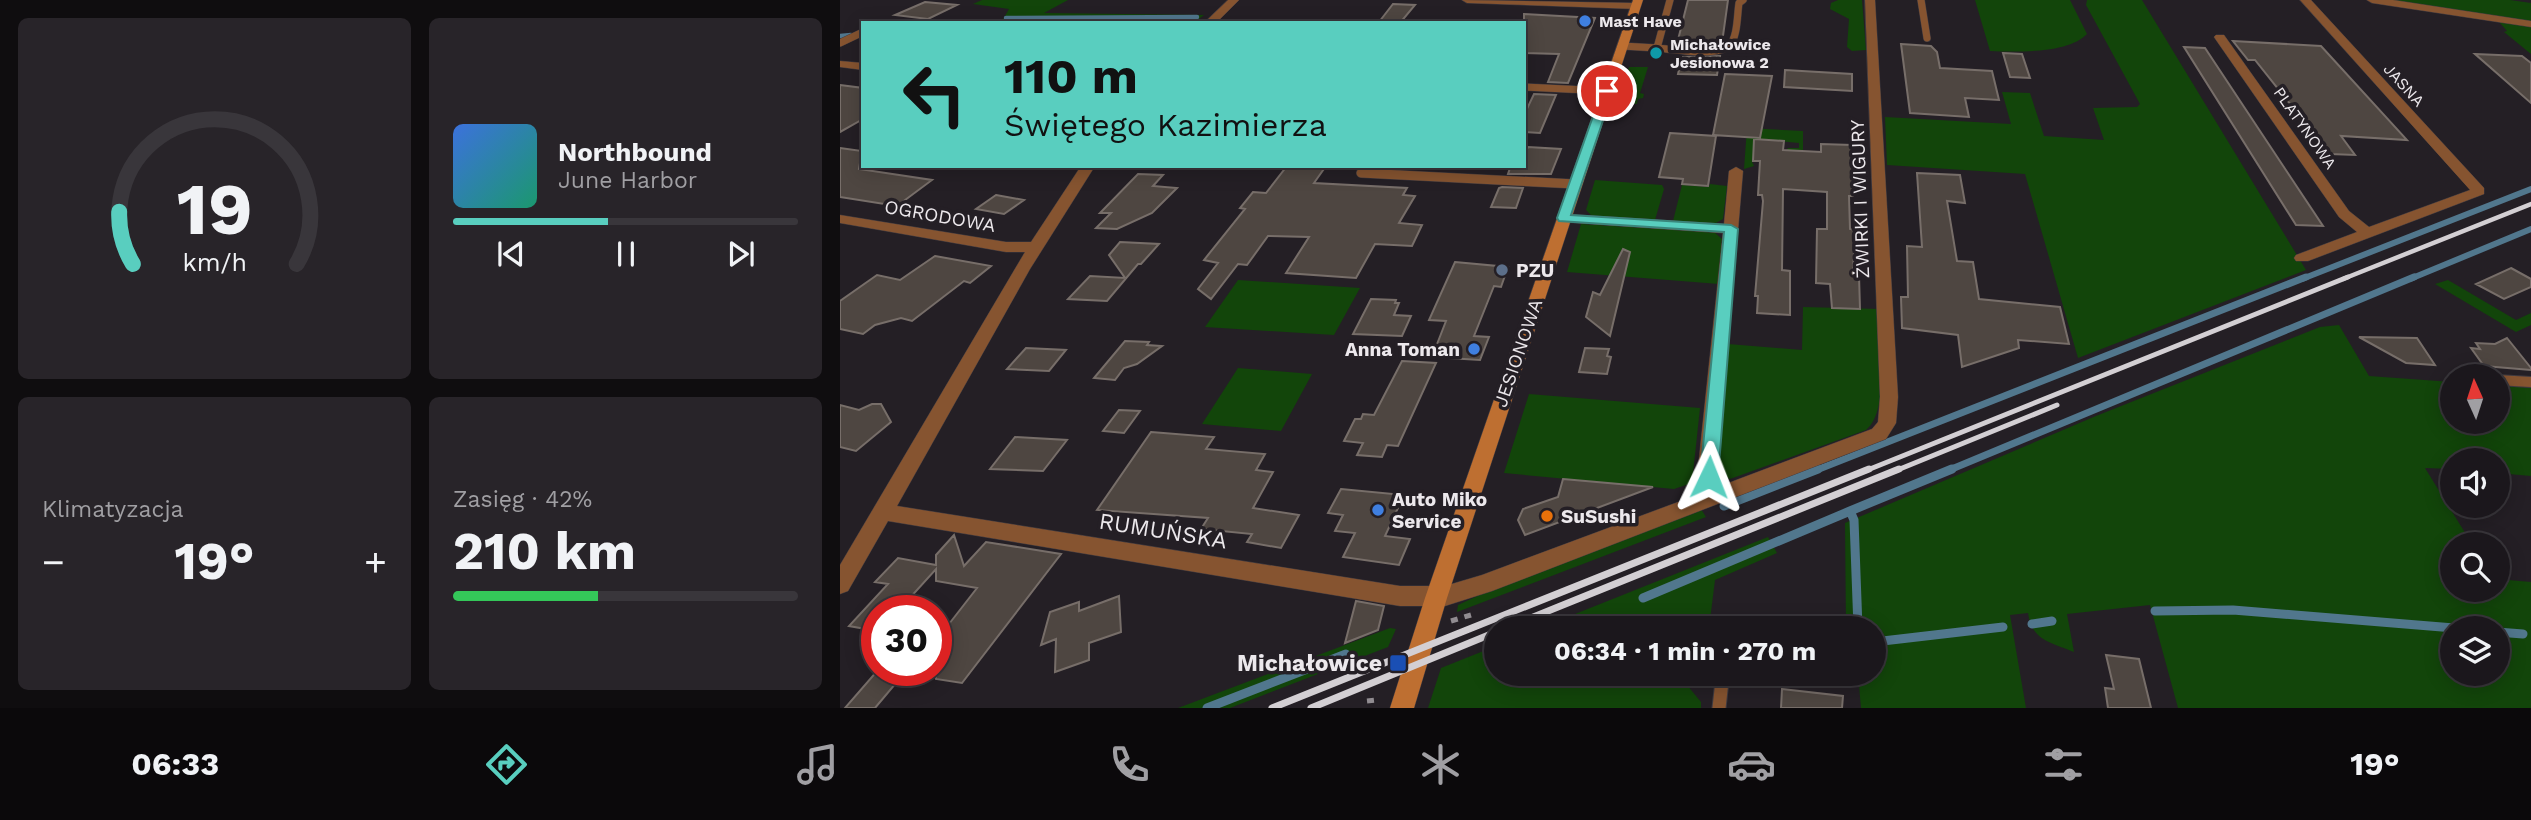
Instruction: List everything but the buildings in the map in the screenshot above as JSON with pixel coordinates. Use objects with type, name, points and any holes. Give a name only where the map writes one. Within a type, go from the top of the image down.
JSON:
[{"type":"street","points":[[1211,21],[1234,0]]},
{"type":"street","points":[[1467,0],[1637,3]]},
{"type":"street","name":"ŻWIRKI I WIGURY","points":[[1716,496],[1879,434],[1887,423],[1889,397],[1870,0]]},
{"type":"street","name":"JASNA","points":[[2305,0],[2479,191],[2367,233]]},
{"type":"street","points":[[2372,0],[2531,24]]},
{"type":"street","name":"JESIONOWA","points":[[1402,708],[1436,597],[1637,3]]},
{"type":"street","name":"PLATYNOWA","points":[[2220,37],[2344,214],[2367,233]]},
{"type":"street","points":[[840,64],[861,67]]},
{"type":"street","points":[[840,584],[1034,247],[1087,168]]},
{"type":"street","points":[[1716,496],[1708,468],[1737,171]]},
{"type":"street","points":[[1563,218],[1731,229]]},
{"type":"street","name":"OGRODOWA","points":[[840,219],[1006,247],[1034,247]]},
{"type":"street","points":[[2302,258],[2367,233]]},
{"type":"street","name":"RUMUŃSKA","points":[[883,512],[1400,596],[1436,597],[1484,584],[1716,496]]},
{"type":"lane","points":[[1657,48],[1670,0]]},
{"type":"lane","points":[[1921,0],[1927,38]]},
{"type":"lane","points":[[1622,47],[1713,51],[1727,48],[1732,42],[1739,1]]},
{"type":"lane","points":[[840,43],[861,33]]},
{"type":"lane","points":[[1526,87],[1607,91]]},
{"type":"lane","points":[[1361,173],[1575,184]]},
{"type":"lane","points":[[2510,381],[2531,382]]},
{"type":"lane","points":[[1719,708],[1721,686]]},
{"type":"path","points":[[1450,621],[1471,615]]},
{"type":"path","points":[[1367,701],[1376,700]]},
{"type":"green space","points":[[982,0],[1068,0],[1044,13],[1204,15],[1196,21],[1075,21],[1078,18],[1002,21],[1009,9],[973,4]]},
{"type":"green space","points":[[1838,0],[1862,0],[1866,50],[1852,51],[1847,47],[1849,19],[1830,9],[1831,3]]},
{"type":"green space","points":[[1975,0],[2070,0],[2087,34],[2078,41],[2055,48],[1990,51]]},
{"type":"green space","points":[[2087,0],[2142,0],[2306,270],[2078,358],[2025,174],[1887,165],[1885,117],[2011,124],[2002,92],[2030,93],[2044,136],[2104,140],[2093,108],[2137,107],[2140,104],[2086,5]]},
{"type":"green space","points":[[2385,0],[2510,0],[2531,3],[2531,22]]},
{"type":"green space","points":[[2499,22],[2531,27],[2531,54],[2504,32],[2507,31]]},
{"type":"green space","points":[[1629,67],[1648,67],[1640,93],[1644,94],[1643,98],[1638,99],[1637,104],[1620,100]]},
{"type":"green space","points":[[1747,128],[1803,131],[1803,172],[1786,151],[1788,148],[1799,148],[1799,143],[1756,139],[1752,162],[1754,166],[1744,169]]},
{"type":"green space","points":[[1595,180],[1662,185],[1664,189],[1655,220],[1592,216],[1586,210]]},
{"type":"green space","points":[[1710,184],[1727,186],[1723,219],[1714,224],[1673,221],[1682,185],[1709,187]]},
{"type":"green space","points":[[1581,224],[1714,232],[1722,239],[1719,284],[1567,272]]},
{"type":"green space","points":[[1238,280],[1360,288],[1334,335],[1205,327]]},
{"type":"green space","points":[[2448,280],[2516,320],[2531,313],[2531,325],[2516,332],[2435,284]]},
{"type":"green space","points":[[1803,307],[1880,309],[1881,391],[1873,421],[1866,430],[1730,479],[1723,476],[1717,467],[1728,344],[1802,350]]},
{"type":"green space","points":[[2339,325],[2369,376],[2440,381],[2440,434],[2510,434],[2510,386],[2531,388],[2531,476],[2510,474],[2510,448],[2440,448],[2440,469],[2425,468],[2440,492],[2440,518],[2456,518],[2465,532],[2440,532],[2440,602],[2510,602],[2510,580],[2531,582],[2531,708],[2178,708],[2150,605],[2067,614],[2074,652],[2050,643],[2038,635],[2028,613],[2010,615],[2026,708],[1861,708],[1859,686],[1886,686],[1886,616],[1846,616],[1845,523],[2096,416],[2320,327]]},
{"type":"green space","points":[[1238,368],[1312,374],[1281,431],[1202,424]]},
{"type":"green space","points":[[1529,394],[1700,408],[1692,483],[1674,489],[1504,473]]},
{"type":"green space","points":[[1701,509],[1706,517],[1457,612],[1458,605],[1486,592]]},
{"type":"green space","points":[[1768,537],[1777,553],[1715,580],[1710,616],[1570,616]]},
{"type":"green space","points":[[1390,628],[1396,629],[1388,647],[1230,708],[1178,708]]},
{"type":"green space","points":[[1484,651],[1484,686],[1688,686],[1701,702],[1701,708],[1428,708],[1441,668]]},
{"type":"waterway","points":[[1006,18],[1197,17]]},
{"type":"waterway","points":[[840,36],[851,35]]},
{"type":"waterway","points":[[2302,279],[2531,189]]},
{"type":"waterway","points":[[2410,279],[2531,229]]},
{"type":"waterway","points":[[1814,471],[2306,277]]},
{"type":"waterway","points":[[1947,471],[2414,277]]},
{"type":"waterway","points":[[1724,506],[1818,469]]},
{"type":"waterway","points":[[1850,511],[1952,469]]},
{"type":"waterway","points":[[1643,598],[1850,511]]},
{"type":"waterway","points":[[1850,511],[1854,520],[1858,616]]},
{"type":"waterway","points":[[2155,611],[2233,610],[2440,627]]},
{"type":"waterway","points":[[2032,624],[2052,621]]},
{"type":"waterway","points":[[1886,641],[2003,627]]},
{"type":"waterway","points":[[2510,633],[2523,634]]},
{"type":"waterway","points":[[1207,708],[1346,654]]},
{"type":"railway","points":[[2346,278],[2531,204]]},
{"type":"railway","points":[[1865,471],[2346,278]]},
{"type":"railway","points":[[1895,471],[2057,405]]},
{"type":"railway","points":[[1272,708],[1869,469]]},
{"type":"railway","points":[[1536,616],[1899,469]]},
{"type":"railway","points":[[1311,708],[1484,637]]},
{"type":"place","name":"Mast Have","points":[[1585,21]]},
{"type":"place","name":"Michałowice Jesionowa 2","points":[[1656,53]]},
{"type":"place","name":"PZU","points":[[1502,270]]},
{"type":"place","name":"Anna Toman","points":[[1474,349]]},
{"type":"place","name":"Auto Miko Service","points":[[1378,510]]},
{"type":"place","name":"SuSushi","points":[[1547,516]]},
{"type":"place","name":"Michałowice","points":[[1398,663]]},
{"type":"route","points":[[1607,91],[1563,218],[1731,229],[1709,477]]}]
